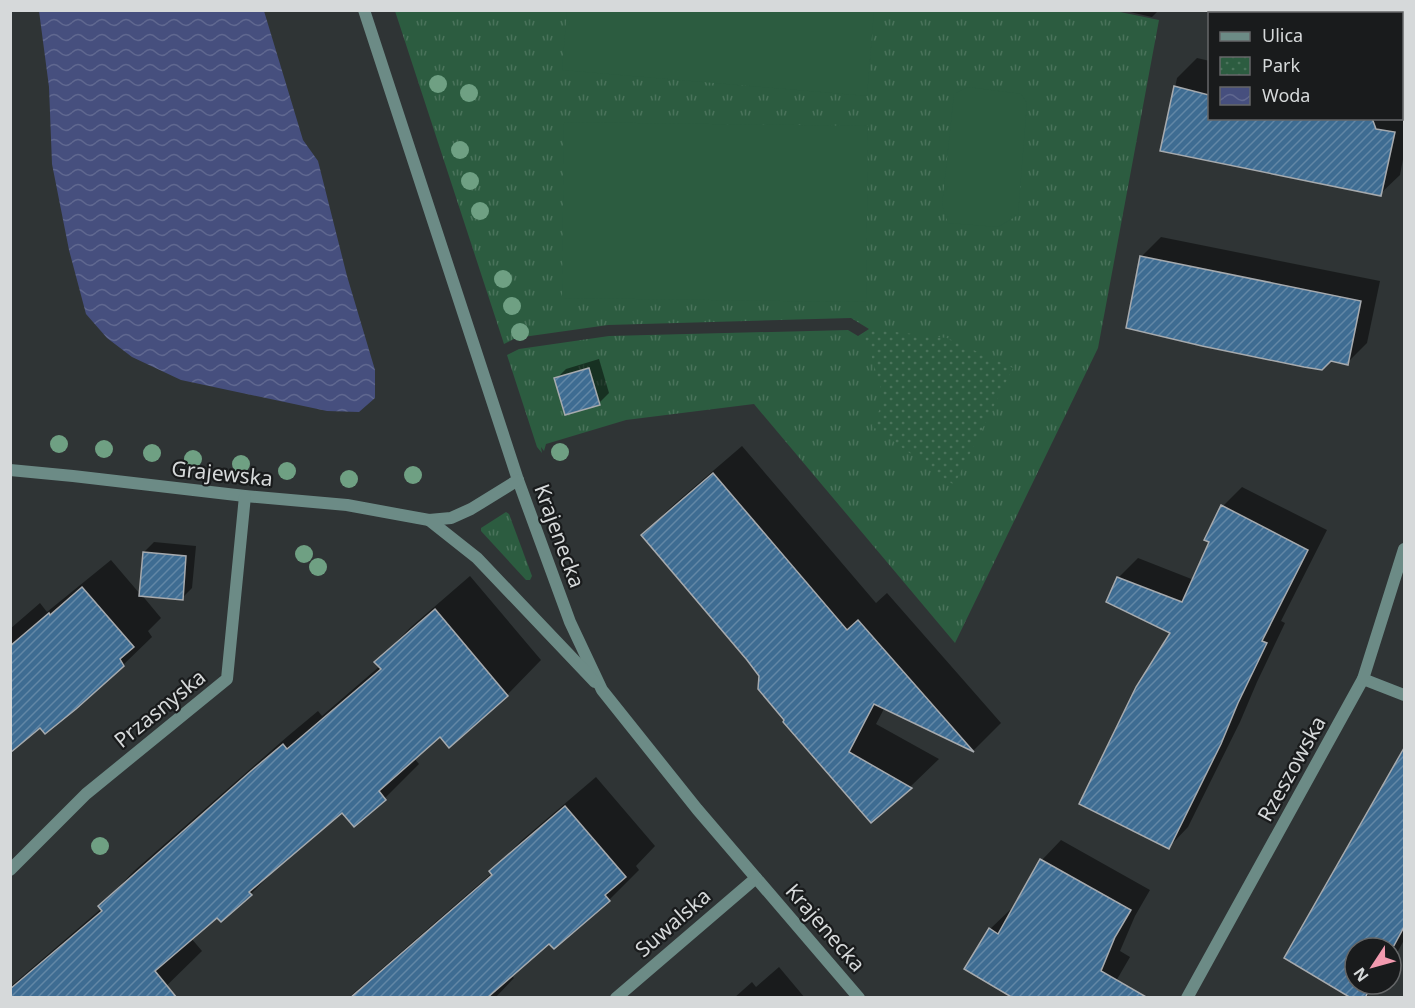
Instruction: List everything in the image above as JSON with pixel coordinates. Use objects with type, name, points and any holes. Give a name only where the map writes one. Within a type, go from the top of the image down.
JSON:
[{"type":"street","name":"Krajenecka","points":[[364,10],[518,480],[570,622],[602,690],[697,808],[859,998]]},
{"type":"street","name":"Grajewska","points":[[10,471],[347,505],[429,520],[451,518],[471,510],[518,480]]},
{"type":"street","name":"Przasnyska","points":[[10,870],[86,794],[227,679],[245,496]]},
{"type":"street","name":"Grajewska","points":[[429,520],[477,558],[602,690]]},
{"type":"street","name":"Rzeszowska","points":[[1187,998],[1363,679],[1404,549]]},
{"type":"street","points":[[1363,679],[1404,695]]},
{"type":"street","name":"Suwalska","points":[[616,998],[756,878]]},
{"type":"green space","points":[[1120,10],[1120,12],[1159,20],[1098,348],[955,643],[754,404],[626,420],[546,444],[544,451],[541,447],[542,453],[537,447],[507,355],[519,349],[609,336],[848,330],[858,336],[869,329],[851,318],[608,325],[516,338],[504,344],[395,11]]},
{"type":"green space","points":[[567,11],[874,11],[867,96],[562,70]]},
{"type":"green space","points":[[968,87],[1021,94],[1027,103],[1018,215],[998,227],[948,223],[942,205],[954,94]]},
{"type":"green space","points":[[564,122],[868,126],[866,302],[562,298]]},
{"type":"green space","points":[[870,329],[947,338],[1013,368],[954,485],[872,426],[884,400],[869,347],[858,337]]},
{"type":"green space","points":[[506,512],[509,514],[532,576],[530,580],[526,580],[481,531],[481,528]]},
{"type":"water","points":[[39,11],[264,11],[303,140],[318,161],[347,276],[375,370],[375,398],[359,412],[327,411],[181,380],[132,357],[107,338],[86,314],[69,250],[52,164],[49,87]]},
{"type":"building","points":[[1174,86],[1208,95],[1208,120],[1373,120],[1376,129],[1395,132],[1381,196],[1160,151]]},
{"type":"building","points":[[1140,256],[1361,301],[1348,365],[1331,361],[1322,370],[1304,367],[1126,328]]},
{"type":"building","points":[[589,368],[600,405],[565,415],[554,378]]},
{"type":"building","points":[[713,473],[847,630],[858,620],[974,752],[874,704],[849,752],[912,788],[871,823],[783,722],[784,720],[758,689],[759,676],[747,660],[641,535]]},
{"type":"building","points":[[1221,505],[1308,550],[1262,641],[1267,643],[1221,744],[1169,849],[1079,804],[1136,687],[1170,633],[1106,602],[1117,577],[1182,602],[1209,542],[1204,540]]},
{"type":"building","points":[[143,552],[186,556],[183,600],[139,596]]},
{"type":"building","points":[[82,587],[134,647],[120,659],[124,666],[76,709],[45,734],[40,728],[10,753],[10,646]]},
{"type":"building","points":[[435,609],[508,696],[449,748],[440,737],[379,791],[386,800],[354,827],[342,813],[249,892],[252,895],[221,922],[217,918],[155,971],[177,998],[10,998],[10,989],[102,911],[98,906],[283,744],[287,749],[381,669],[374,662]]},
{"type":"building","points":[[1404,748],[1404,927],[1399,936],[1343,936],[1343,993],[1284,958]]},
{"type":"building","points":[[565,806],[626,877],[605,895],[610,901],[554,949],[549,944],[487,998],[350,998],[492,875],[489,871]]},
{"type":"building","points":[[1040,859],[1131,910],[1115,937],[1101,971],[1148,998],[1013,998],[964,969],[989,928],[998,934]]},
{"type":"building","points":[[1348,996],[1366,996],[1365,998]]}]
